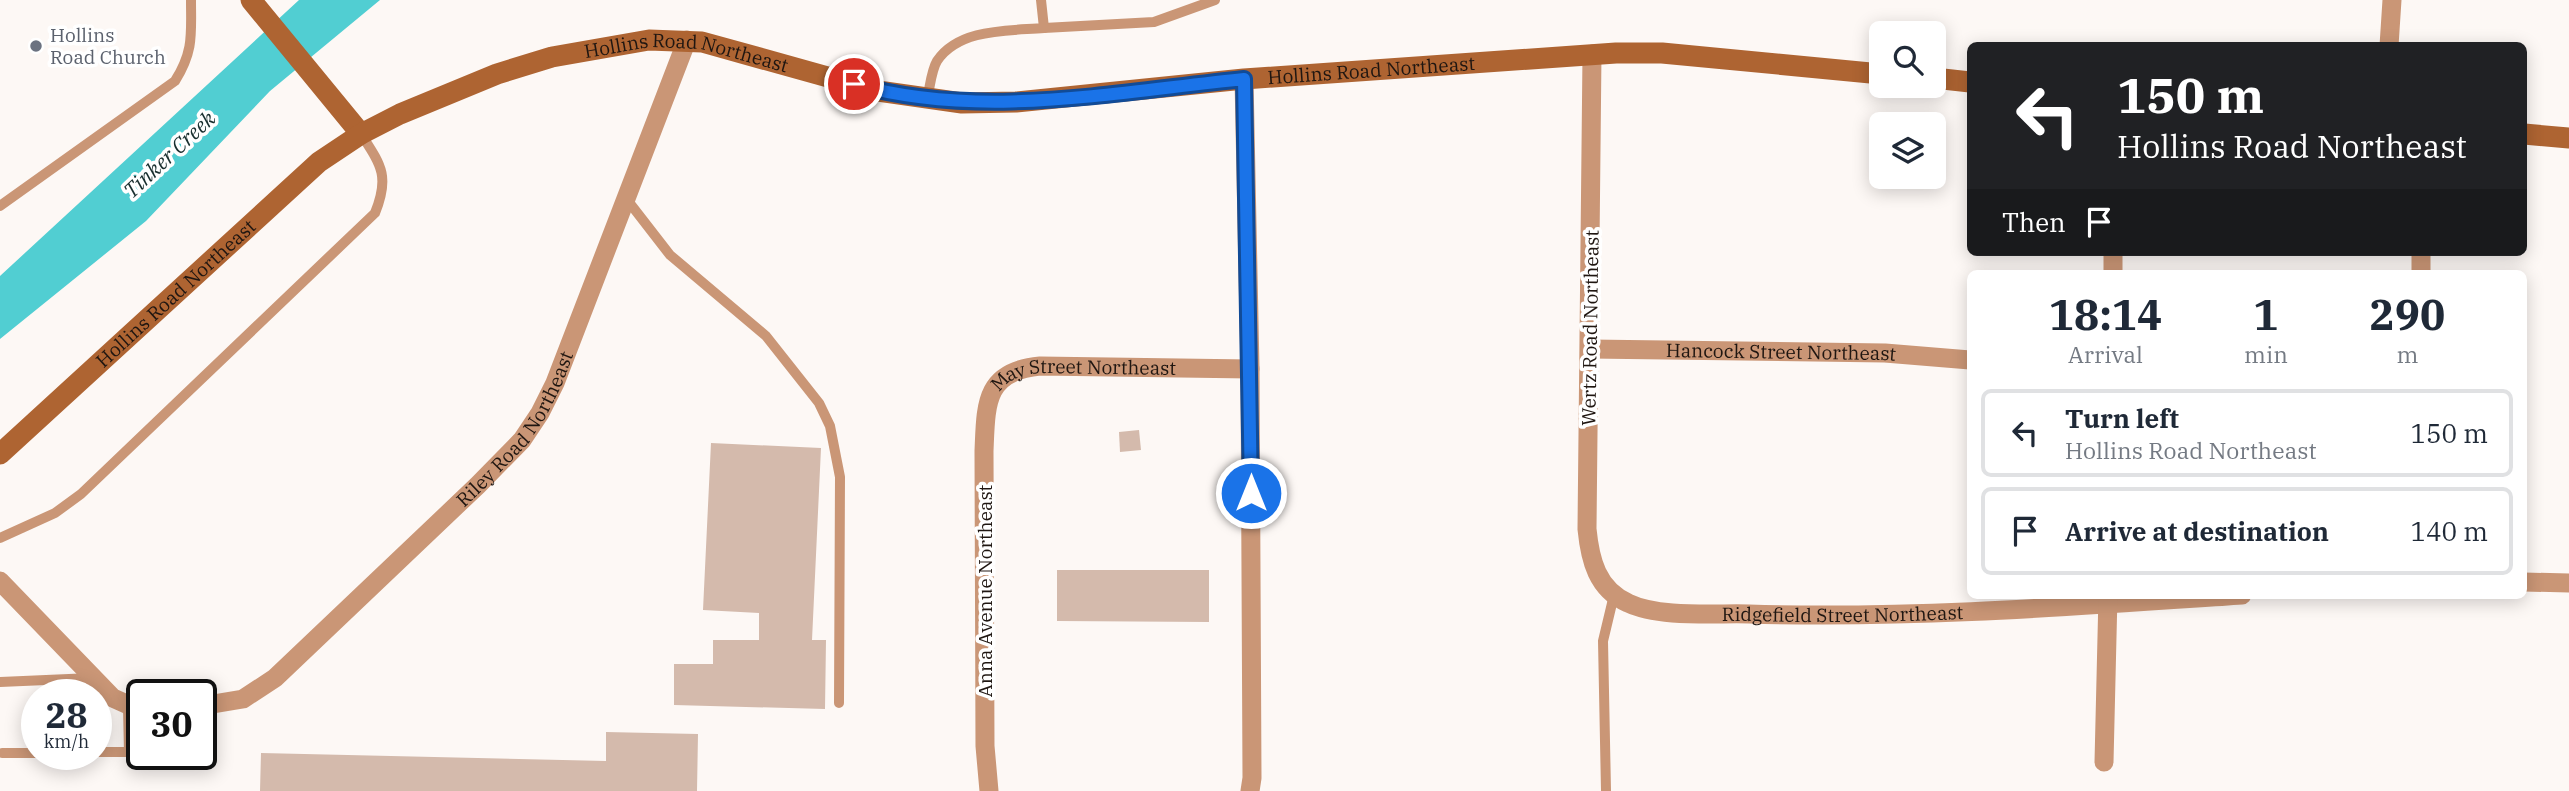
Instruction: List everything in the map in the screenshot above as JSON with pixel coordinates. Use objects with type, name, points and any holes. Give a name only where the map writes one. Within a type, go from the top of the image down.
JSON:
[{"type":"main road","points":[[257,6],[361,134]]},
{"type":"main road","name":"Hollins Road Northeast","points":[[0,454],[283,192],[361,134],[446,93],[552,57],[612,44],[687,40],[742,50],[878,91],[927,100],[1016,102],[1244,79],[1592,54],[1662,53],[1869,73]]},
{"type":"main road","points":[[1946,79],[1967,82]]},
{"type":"main road","points":[[2527,134],[2569,138]]},
{"type":"street","points":[[2389,42],[2392,0]]},
{"type":"street","name":"Riley Road Northeast","points":[[217,704],[243,699],[275,678],[522,440],[555,383],[687,40]]},
{"type":"street","name":"Wertz Road Northeast","points":[[1592,54],[1589,552],[1594,568],[1614,595]]},
{"type":"street","points":[[1244,79],[1250,369],[1250,791]]},
{"type":"street","name":"Hancock Street Northeast","points":[[1590,349],[1885,353],[1967,360]]},
{"type":"street","name":"May Street Northeast","points":[[984,459],[986,404],[1000,380],[1014,370],[1040,366],[1250,369]]},
{"type":"street","name":"Anna Avenue Northeast","points":[[984,459],[985,723],[986,779],[989,791]]},
{"type":"street","points":[[0,582],[113,698],[126,704]]},
{"type":"street","points":[[2527,582],[2569,583]]},
{"type":"street","name":"Ridgefield Street Northeast","points":[[1614,595],[1645,609],[1779,615],[1924,615],[2135,599]]},
{"type":"street","points":[[2104,762],[2108,600]]},
{"type":"lane","points":[[0,206],[175,80],[188,61],[192,40],[191,0]]},
{"type":"lane","points":[[1041,0],[1044,28]]},
{"type":"lane","points":[[927,100],[935,63],[952,44],[988,33],[1154,22],[1215,0]]},
{"type":"lane","points":[[0,538],[55,513],[81,494],[375,213],[383,195],[384,178],[380,164],[361,134]]},
{"type":"lane","points":[[625,197],[670,255],[766,336],[819,403],[830,426],[840,477],[839,703]]},
{"type":"lane","points":[[1606,791],[1602,641],[1614,595]]},
{"type":"lane","points":[[0,682],[93,678]]},
{"type":"lane","points":[[1,752],[21,753]]},
{"type":"water","name":"Tinker Creek","points":[[299,0],[380,0],[270,91],[146,221],[0,339],[0,276]]},
{"type":"building","points":[[1139,430],[1141,450],[1120,452],[1119,432]]},
{"type":"building","points":[[711,443],[821,448],[812,640],[826,640],[825,709],[674,705],[674,664],[713,664],[713,640],[759,640],[759,613],[703,610]]},
{"type":"building","points":[[1057,570],[1209,570],[1209,622],[1057,621]]},
{"type":"building","points":[[606,732],[698,734],[697,791],[260,791],[261,753],[606,761]]},
{"type":"place","name":"Hollins Road Church","points":[[36,46]]},
{"type":"route","points":[[854,84],[927,100],[962,103],[1016,102],[1244,79],[1251,493]]}]
